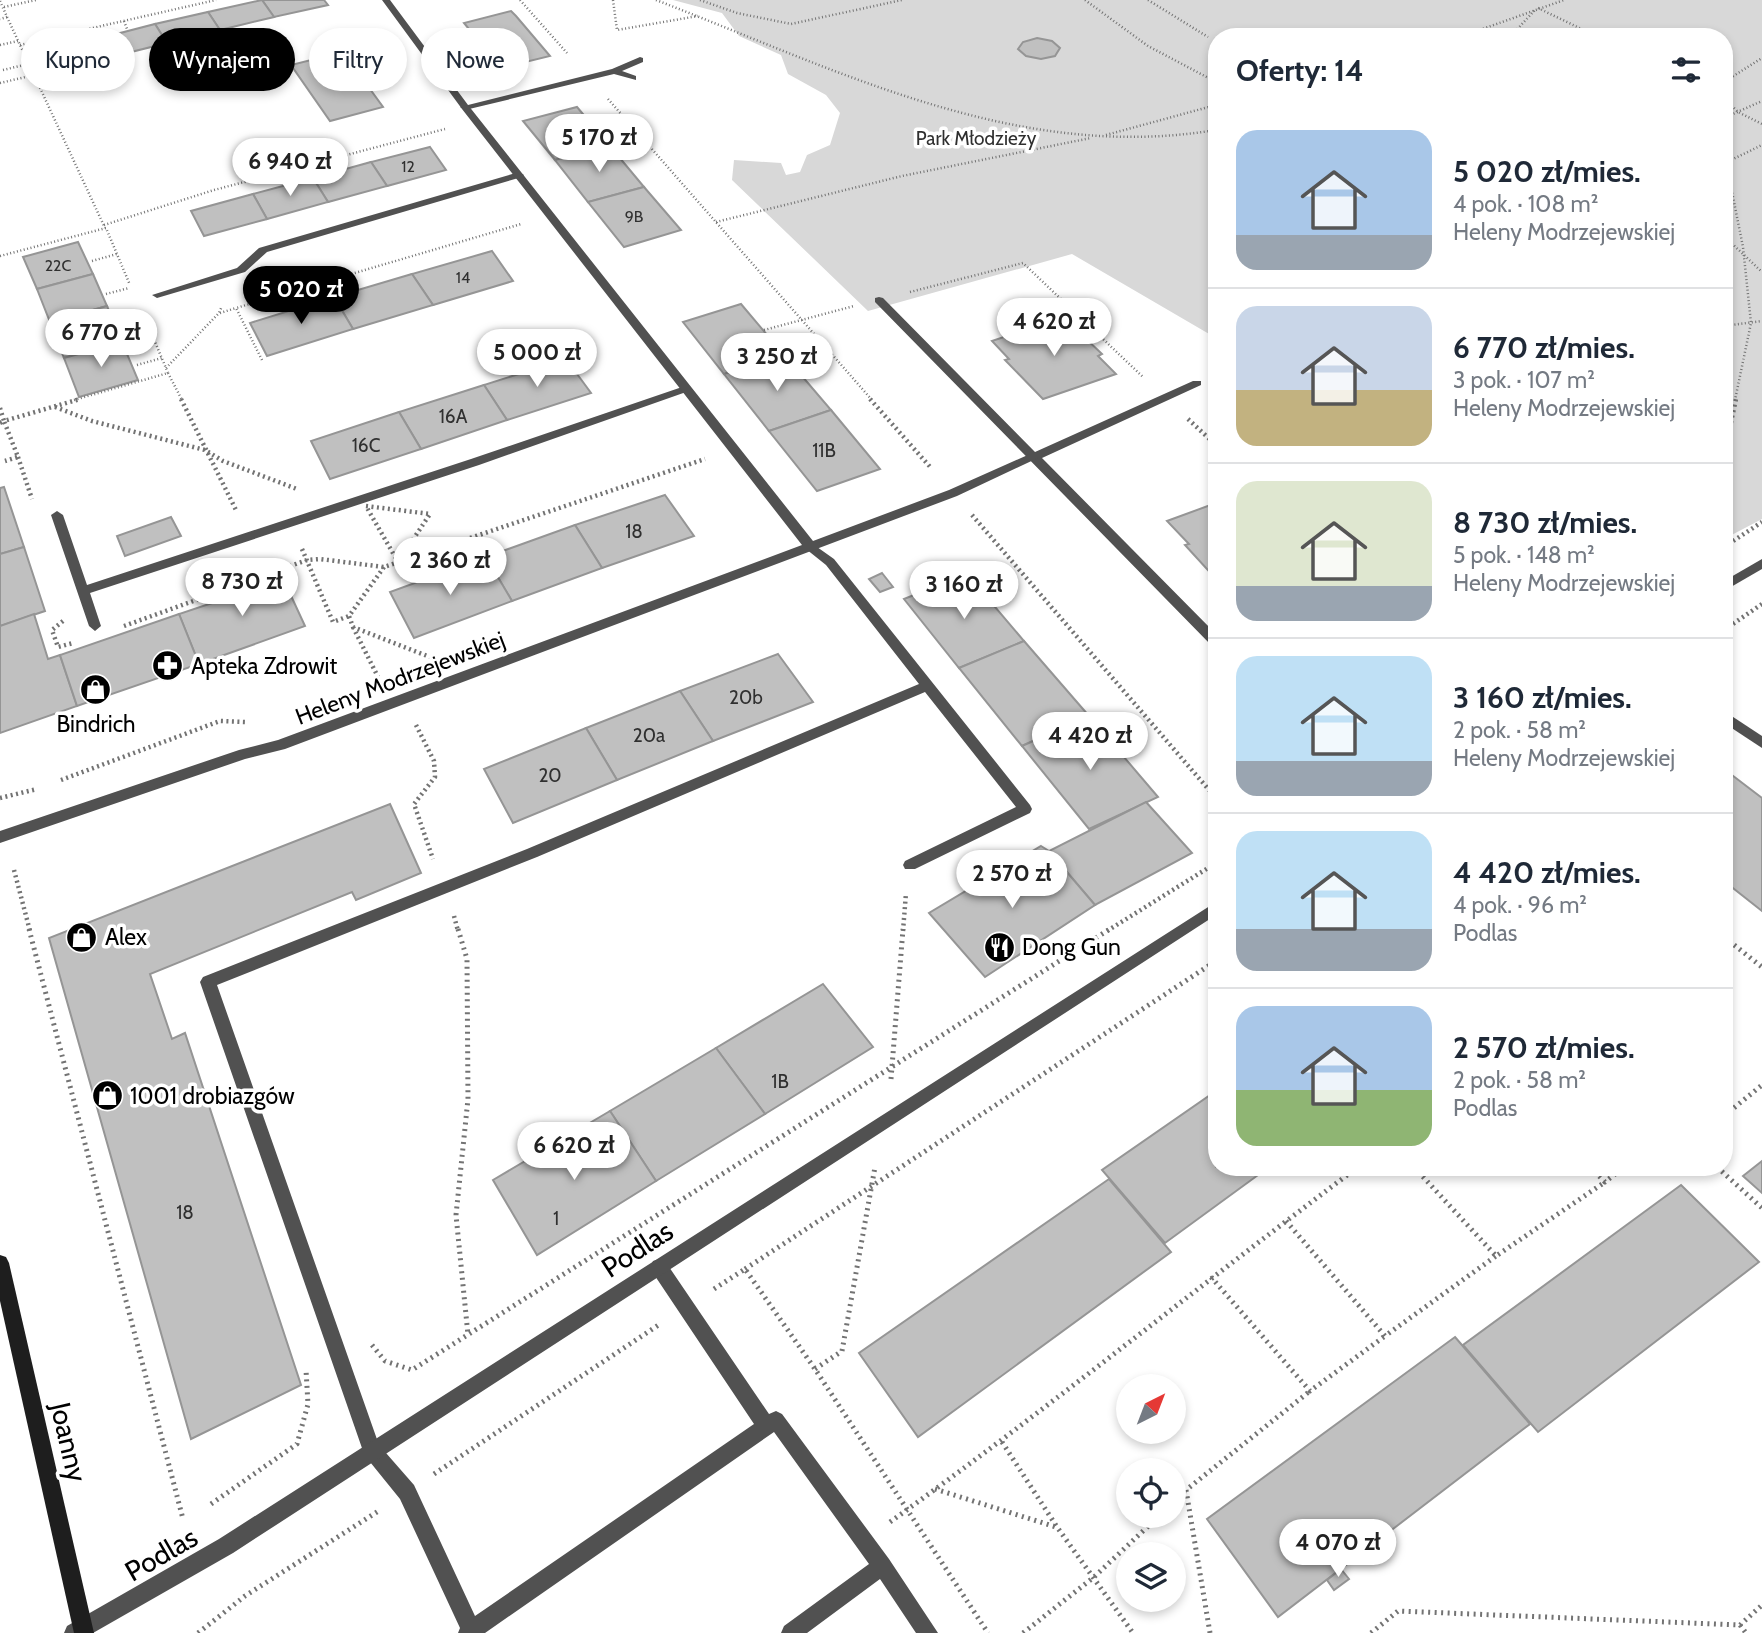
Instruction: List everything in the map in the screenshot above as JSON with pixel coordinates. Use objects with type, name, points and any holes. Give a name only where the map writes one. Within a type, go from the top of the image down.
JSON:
[{"type":"street","points":[[386,0],[465,107],[685,389],[810,545],[830,562],[1025,809],[910,865]]},
{"type":"street","points":[[465,107],[615,71],[640,60]]},
{"type":"street","points":[[615,71],[633,78]]},
{"type":"street","points":[[157,295],[241,270],[263,250],[519,175]]},
{"type":"street","points":[[879,299],[1208,634]]},
{"type":"street","name":"Heleny Modrzejewskiej","points":[[0,837],[244,754],[280,745],[810,545],[953,494],[1197,383]]},
{"type":"street","points":[[85,590],[463,466],[685,389]]},
{"type":"street","points":[[57,515],[85,590],[95,626]]},
{"type":"street","points":[[1733,581],[1762,563]]},
{"type":"street","points":[[926,686],[532,853],[208,982],[372,1451],[407,1492],[471,1632],[776,1420],[928,1633]]},
{"type":"street","points":[[1733,722],[1762,743]]},
{"type":"street","name":"Podlas","points":[[80,1631],[226,1546],[1208,913]]},
{"type":"street","name":"Joanny","points":[[0,1264],[80,1631]]},
{"type":"street","points":[[659,1266],[766,1426]]},
{"type":"street","points":[[791,1633],[882,1566]]},
{"type":"path","points":[[4,8],[37,0]]},
{"type":"path","points":[[93,28],[216,0]]},
{"type":"path","points":[[520,0],[1208,789]]},
{"type":"path","points":[[613,0],[617,30],[699,16]]},
{"type":"path","points":[[656,0],[874,86],[1010,126],[1096,137],[1158,138],[1208,131]]},
{"type":"path","points":[[700,0],[737,13],[791,24],[902,0]]},
{"type":"path","points":[[1085,0],[1139,42],[1180,67],[1208,79]]},
{"type":"path","points":[[1148,0],[1208,37]]},
{"type":"path","points":[[1518,28],[1538,7],[1550,0]]},
{"type":"path","points":[[1483,28],[1564,0]]},
{"type":"path","points":[[0,1],[20,45]]},
{"type":"path","points":[[1538,7],[1580,28]]},
{"type":"path","points":[[178,9],[183,16]]},
{"type":"path","points":[[0,19],[8,17]]},
{"type":"path","points":[[124,21],[127,28]]},
{"type":"path","points":[[0,45],[18,41]]},
{"type":"path","points":[[1733,76],[1762,58]]},
{"type":"path","points":[[3,70],[21,66]]},
{"type":"path","points":[[0,83],[21,78]]},
{"type":"path","points":[[41,91],[131,287],[106,294]]},
{"type":"path","points":[[1733,114],[1762,101]]},
{"type":"path","points":[[716,222],[817,194],[957,163],[1132,130],[1208,107]]},
{"type":"path","points":[[1733,107],[1762,124]]},
{"type":"path","points":[[0,256],[105,227],[214,190],[453,127]]},
{"type":"path","points":[[1733,159],[1762,145]]},
{"type":"path","points":[[1733,202],[1744,255],[1751,323],[1733,411]]},
{"type":"path","points":[[219,313],[526,223]]},
{"type":"path","points":[[1733,245],[1762,272]]},
{"type":"path","points":[[92,261],[117,254]]},
{"type":"path","points":[[764,330],[1023,263],[1208,438]]},
{"type":"path","points":[[2,422],[167,371],[219,313],[224,302]]},
{"type":"path","points":[[236,308],[262,360]]},
{"type":"path","points":[[141,310],[167,371],[240,519]]},
{"type":"path","points":[[121,328],[146,321]]},
{"type":"path","points":[[1733,325],[1762,321]]},
{"type":"path","points":[[137,365],[162,358]]},
{"type":"path","points":[[55,407],[92,421],[205,450],[223,461],[304,492]]},
{"type":"path","points":[[0,408],[2,422],[34,503]]},
{"type":"path","points":[[5,461],[18,457]]},
{"type":"path","points":[[122,626],[186,605],[207,593],[307,560],[320,559],[384,567],[706,459]]},
{"type":"path","points":[[366,506],[430,514],[398,562],[379,529],[366,506]]},
{"type":"path","points":[[1733,540],[1762,522]]},
{"type":"path","points":[[288,523],[333,622],[349,616],[384,567]]},
{"type":"path","points":[[1733,624],[1761,605],[1762,611]]},
{"type":"path","points":[[73,613],[52,630],[58,647],[84,639]]},
{"type":"path","points":[[349,616],[354,627],[436,659]]},
{"type":"path","points":[[412,718],[434,761],[435,777],[414,804],[435,864]]},
{"type":"path","points":[[211,1504],[298,1444],[308,1405],[305,1360],[362,1333],[386,1361],[412,1370],[993,1001],[1208,868]]},
{"type":"path","points":[[14,870],[183,1519]]},
{"type":"path","points":[[445,888],[467,959],[468,1099],[456,1215],[467,1335]]},
{"type":"path","points":[[1733,944],[1762,967]]},
{"type":"path","points":[[745,1269],[1208,966]]},
{"type":"path","points":[[1733,1109],[1762,1086]]},
{"type":"path","points":[[865,1543],[1002,1442],[1211,1277],[1346,1176]]},
{"type":"path","points":[[1422,1176],[1496,1256]]},
{"type":"path","points":[[1599,1176],[1605,1182]]},
{"type":"path","points":[[1210,1633],[1186,1490],[1310,1391],[1496,1256],[1613,1176]]},
{"type":"path","points":[[1727,1176],[1762,1208]]},
{"type":"path","points":[[1286,1221],[1385,1336]]},
{"type":"path","points":[[1211,1277],[1310,1391]]},
{"type":"path","points":[[1002,1442],[1056,1527],[1132,1633]]},
{"type":"path","points":[[935,1489],[1056,1527]]},
{"type":"path","points":[[198,1633],[245,1596],[407,1492]]},
{"type":"path","points":[[1023,1633],[1094,1577],[1145,1528]]},
{"type":"path","points":[[1371,1633],[1398,1611],[1740,1625],[1762,1605]]},
{"type":"path","points":[[1740,1625],[1746,1633]]},
{"type":"green space","name":"Park Młodzieży","points":[[673,0],[1762,0],[1762,519],[1733,534],[1733,28],[1208,28],[1208,333],[1072,254],[868,311],[732,180],[734,160],[781,163],[786,175],[800,172],[807,155],[830,145],[840,113],[826,95],[788,74],[781,55],[739,36],[722,13]]},
{"type":"building","points":[[262,0],[324,0],[328,5],[274,17]]},
{"type":"building","points":[[262,0],[274,17],[219,28],[208,12]]},
{"type":"building","points":[[511,11],[526,28],[468,28],[464,23]]},
{"type":"building","points":[[208,12],[219,28],[158,28],[155,24]]},
{"type":"building","points":[[155,24],[158,28],[149,28],[149,48],[135,51],[135,29]]},
{"type":"building","points":[[529,32],[550,56],[529,61]]},
{"type":"building","points":[[1037,38],[1052,41],[1060,48],[1055,56],[1041,59],[1026,56],[1018,49],[1023,42]]},
{"type":"building","points":[[309,60],[309,91],[295,71],[295,64]]},
{"type":"building","points":[[309,91],[371,91],[383,107],[330,121]]},
{"type":"building","points":[[577,107],[609,145],[555,160],[523,121]]},
{"type":"building","points":[[609,145],[644,187],[588,202],[555,160]]},
{"type":"building","points":[[430,147],[446,170],[387,186],[371,162]]},
{"type":"building","points":[[371,162],[387,186],[328,202],[313,178]]},
{"type":"building","points":[[313,178],[328,202],[267,219],[253,194]]},
{"type":"building","points":[[644,187],[681,230],[624,247],[588,202]]},
{"type":"building","points":[[253,194],[267,219],[204,236],[191,211]]},
{"type":"building","points":[[78,242],[93,274],[37,289],[23,257]]},
{"type":"building","points":[[492,251],[513,281],[433,305],[412,274]]},
{"type":"building","points":[[93,274],[107,306],[50,322],[37,289]]},
{"type":"building","points":[[412,274],[433,305],[353,329],[334,297]]},
{"type":"building","points":[[334,297],[353,329],[267,356],[250,323]]},
{"type":"building","points":[[741,304],[784,355],[724,374],[683,322]]},
{"type":"building","points":[[107,306],[122,342],[64,358],[50,322]]},
{"type":"building","points":[[1063,317],[1102,354],[1098,356],[1116,374],[1043,399],[1005,360],[1009,359],[992,341]]},
{"type":"building","points":[[122,342],[138,380],[79,397],[64,358]]},
{"type":"building","points":[[784,355],[831,410],[769,431],[724,374]]},
{"type":"building","points":[[566,359],[591,393],[507,420],[484,385]]},
{"type":"building","points":[[484,385],[507,420],[421,449],[399,412]]},
{"type":"building","points":[[831,410],[880,469],[817,491],[769,431]]},
{"type":"building","points":[[399,412],[421,449],[330,479],[311,441]]},
{"type":"building","points":[[4,487],[24,547],[0,554],[0,488]]},
{"type":"building","points":[[665,495],[694,536],[602,568],[575,525]]},
{"type":"building","points":[[1208,506],[1208,570],[1185,545],[1189,544],[1167,521]]},
{"type":"building","points":[[171,517],[181,536],[125,556],[117,536]]},
{"type":"building","points":[[575,525],[602,568],[512,601],[486,557]]},
{"type":"building","points":[[24,547],[45,611],[0,626],[0,554]]},
{"type":"building","points":[[486,557],[512,601],[414,638],[390,592]]},
{"type":"building","points":[[280,572],[305,626],[199,664],[179,614],[224,599],[222,592]]},
{"type":"building","points":[[882,573],[893,587],[880,592],[869,579]]},
{"type":"building","points":[[967,574],[1024,641],[959,668],[904,599]]},
{"type":"building","points":[[34,614],[48,659],[60,655],[77,706],[0,733],[0,626]]},
{"type":"building","points":[[179,614],[199,664],[77,706],[60,655]]},
{"type":"building","points":[[1024,641],[1089,716],[1022,746],[959,668]]},
{"type":"building","points":[[778,654],[813,702],[713,741],[680,691]]},
{"type":"building","points":[[680,691],[713,741],[617,780],[586,728]]},
{"type":"building","points":[[1089,716],[1158,797],[1089,829],[1022,746]]},
{"type":"building","points":[[586,728],[617,780],[513,823],[484,769]]},
{"type":"building","points":[[1733,776],[1762,798],[1762,911],[1733,888]]},
{"type":"building","points":[[1146,802],[1192,853],[1095,905],[1049,851]]},
{"type":"building","points":[[390,804],[421,873],[356,900],[352,892],[150,974],[172,1039],[185,1033],[301,1385],[191,1439],[49,938]]},
{"type":"building","points":[[1041,846],[1049,851],[1095,905],[985,977],[929,913]]},
{"type":"building","points":[[823,984],[873,1047],[765,1114],[716,1048]]},
{"type":"building","points":[[716,1048],[765,1114],[656,1181],[610,1111]]},
{"type":"building","points":[[1208,1097],[1208,1176],[1257,1176],[1165,1243],[1102,1170]]},
{"type":"building","points":[[610,1111],[656,1181],[537,1255],[493,1180]]},
{"type":"building","points":[[1762,1161],[1762,1193],[1743,1176]]},
{"type":"building","points":[[1109,1179],[1171,1252],[918,1437],[859,1353]]},
{"type":"building","points":[[1681,1185],[1759,1262],[1538,1432],[1463,1345]]},
{"type":"building","points":[[1455,1337],[1530,1424],[1278,1617],[1207,1519]]},
{"type":"building","points":[[1341,1569],[1349,1579],[1334,1590],[1327,1580]]},
{"type":"place","name":"Apteka Zdrowit","points":[[168,666]]},
{"type":"place","name":"Bindrich","points":[[96,690]]},
{"type":"place","name":"Alex","points":[[82,937]]},
{"type":"place","name":"Dong Gun","points":[[999,947]]},
{"type":"place","name":"1001 drobiazgów","points":[[107,1096]]}]
